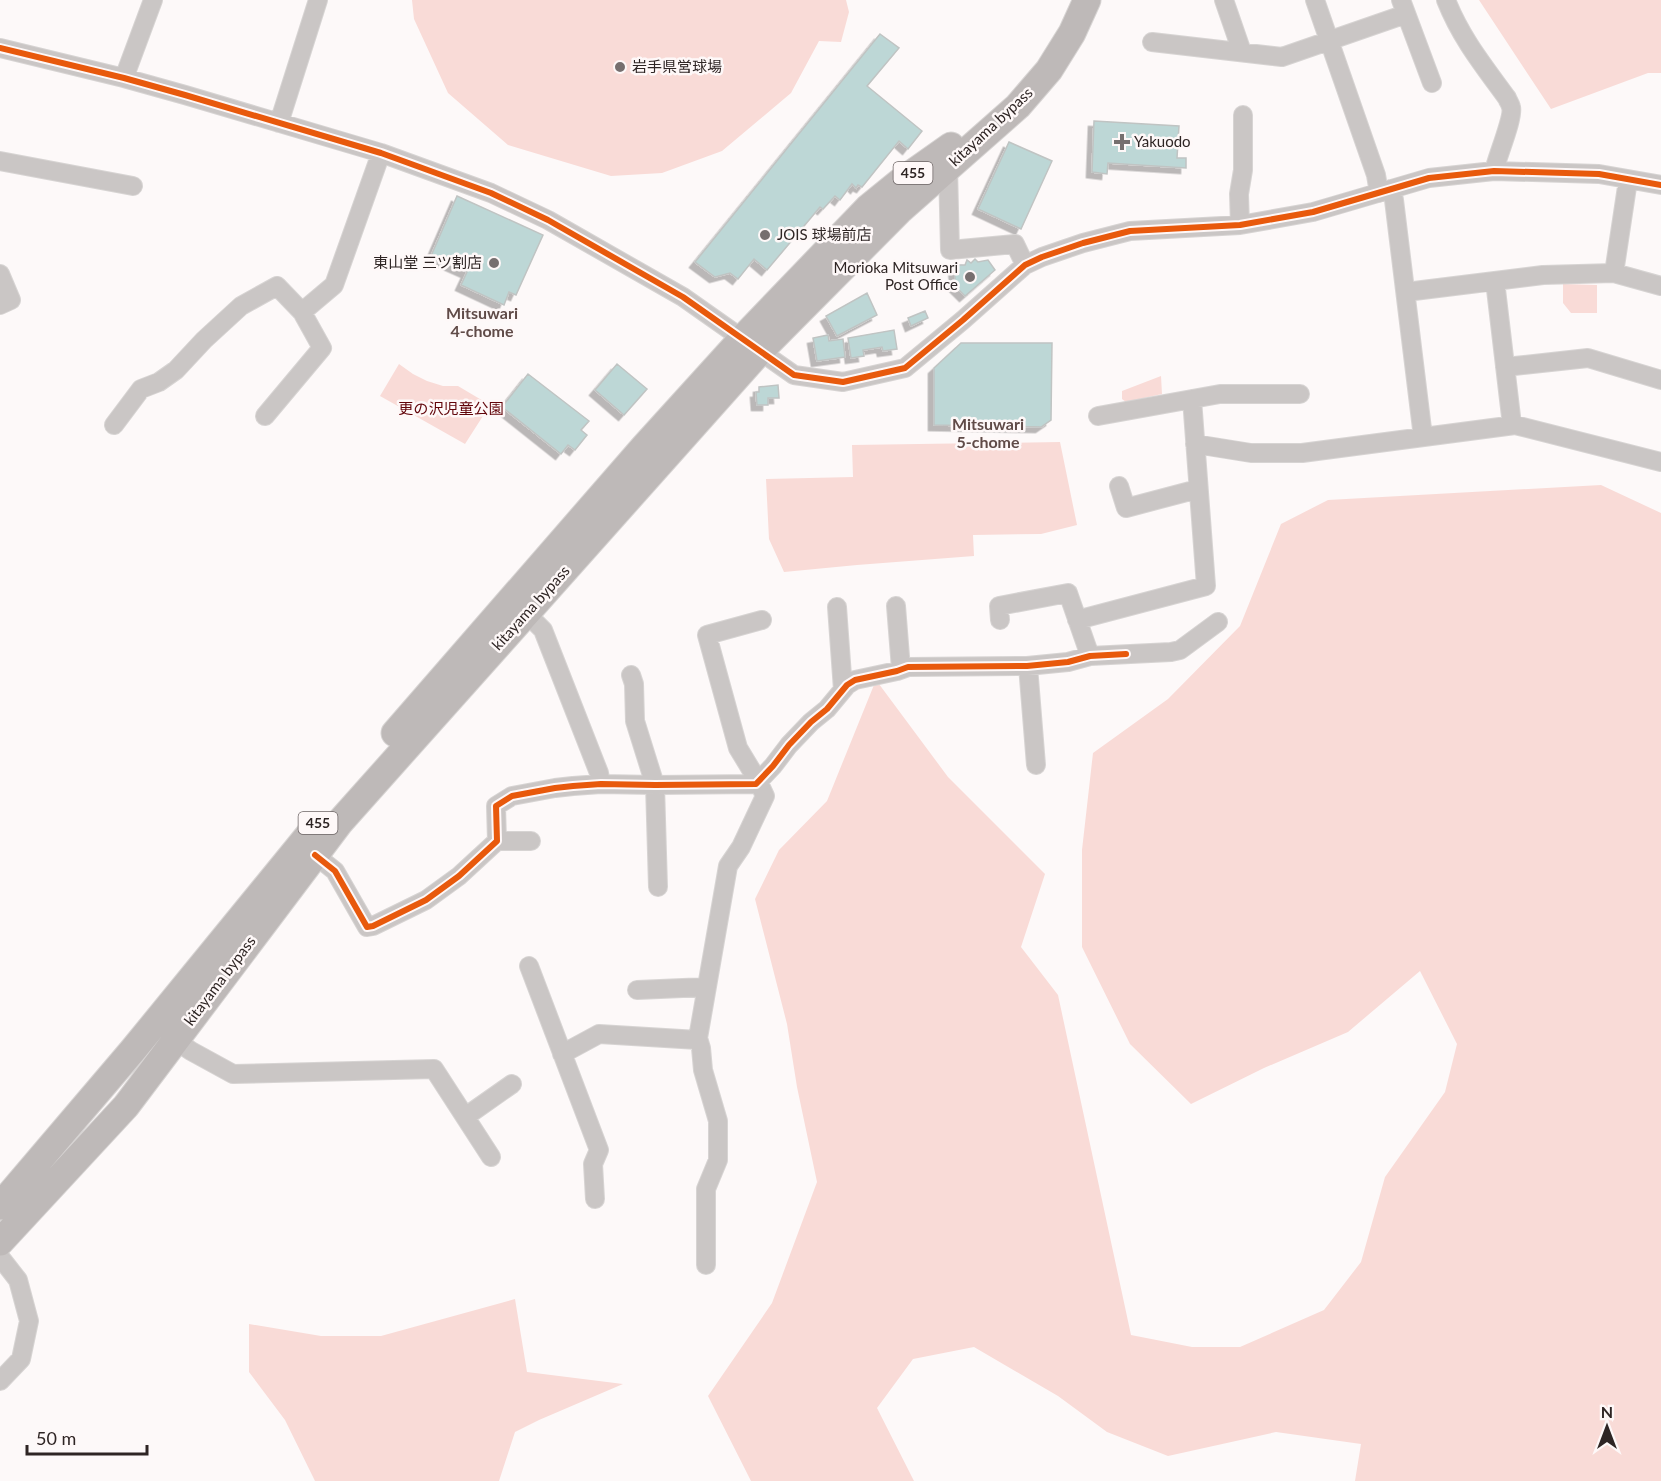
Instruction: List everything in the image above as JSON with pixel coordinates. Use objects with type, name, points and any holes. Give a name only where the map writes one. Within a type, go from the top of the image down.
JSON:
[{"type":"highway","name":"kitayama bypass","points":[[0,1242],[126,1106],[340,822],[527,614],[868,208],[961,138],[988,114],[1028,66],[1060,21],[1071,0]]},
{"type":"highway","name":"kitayama bypass","points":[[0,1206],[133,1050],[334,803],[636,456],[752,345],[1018,106],[1049,70],[1072,33],[1087,0]]},
{"type":"street","points":[[124,78],[153,0]]},
{"type":"street","points":[[279,123],[318,0]]},
{"type":"street","points":[[1224,0],[1242,52]]},
{"type":"street","points":[[1315,0],[1376,175],[1385,191],[1394,200],[1423,437]]},
{"type":"street","points":[[1446,0],[1466,43],[1507,98],[1511,107],[1511,117],[1494,171]]},
{"type":"street","points":[[1152,42],[1282,57],[1329,40],[1404,7],[1432,83]]},
{"type":"street","points":[[0,54],[124,78],[381,153],[491,193],[548,220],[683,297],[794,375],[843,382],[905,368],[1025,265],[1083,243],[1130,231],[1240,225],[1313,212],[1429,178],[1494,171],[1599,174],[1661,185]]},
{"type":"street","points":[[1240,225],[1239,194],[1243,170],[1243,115]]},
{"type":"street","points":[[302,312],[334,285],[381,153]]},
{"type":"street","points":[[0,162],[133,186]]},
{"type":"street","points":[[948,168],[950,250],[1015,244],[1025,265]]},
{"type":"street","points":[[1614,273],[1628,180]]},
{"type":"street","points":[[1406,292],[1543,275],[1614,273],[1661,286]]},
{"type":"street","points":[[0,274],[11,300],[0,305]]},
{"type":"street","points":[[1495,281],[1512,425]]},
{"type":"street","points":[[114,425],[141,389],[159,382],[176,370],[241,306],[277,286],[302,312],[322,348],[266,416]]},
{"type":"street","points":[[1505,367],[1587,358],[1661,380]]},
{"type":"street","points":[[1098,416],[1220,394],[1300,394]]},
{"type":"street","points":[[1077,620],[1206,586],[1192,399]]},
{"type":"street","points":[[1195,444],[1251,453],[1302,453],[1512,425],[1661,462]]},
{"type":"street","points":[[1119,486],[1126,508],[1198,489]]},
{"type":"street","points":[[1000,621],[999,606],[1068,593],[1090,656]]},
{"type":"street","points":[[896,606],[901,669]]},
{"type":"street","points":[[837,607],[843,690]]},
{"type":"street","points":[[527,614],[543,630],[599,773],[601,784]]},
{"type":"street","points":[[706,1265],[706,1189],[718,1160],[718,1121],[703,1070],[698,1040],[728,866],[741,847],[765,796],[738,748],[707,635],[762,620]]},
{"type":"street","points":[[497,841],[496,806],[512,796],[555,788],[601,784],[756,784],[789,745],[855,680],[908,667],[1028,666],[1068,662],[1090,656],[1180,650],[1218,622]]},
{"type":"street","points":[[1028,666],[1036,765]]},
{"type":"street","points":[[631,675],[634,684],[634,721],[655,785],[658,887]]},
{"type":"street","points":[[315,855],[335,871],[367,927],[426,900],[459,876],[497,841],[531,841]]},
{"type":"street","points":[[529,966],[599,1150],[593,1164],[595,1199]]},
{"type":"street","points":[[637,990],[706,987]]},
{"type":"street","points":[[562,1054],[599,1034],[698,1040]]},
{"type":"street","points":[[175,1040],[233,1074],[434,1069],[491,1157]]},
{"type":"street","points":[[465,1117],[512,1084]]},
{"type":"street","points":[[0,1257],[18,1280],[29,1321],[21,1359],[0,1381]]},
{"type":"green space","name":"岩手県営球場","points":[[412,0],[846,0],[849,12],[841,42],[819,41],[791,93],[722,151],[662,173],[611,176],[508,145],[448,93],[414,19]]},
{"type":"green space","points":[[1479,0],[1661,0],[1661,73],[1648,73],[1551,109]]},
{"type":"green space","points":[[1563,284],[1597,285],[1597,313],[1571,313],[1563,303]]},
{"type":"green space","name":"更の沢児童公園","points":[[399,364],[427,381],[443,386],[458,386],[490,405],[465,444],[380,396]]},
{"type":"green space","points":[[1161,376],[1162,394],[1126,402],[1122,399],[1122,391]]},
{"type":"green space","points":[[1060,442],[1077,525],[1041,534],[973,535],[974,556],[784,572],[769,539],[766,479],[853,477],[852,445]]},
{"type":"green space","points":[[1601,485],[1661,513],[1661,1481],[1355,1481],[1361,1444],[1276,1432],[1168,1456],[1107,1432],[1058,1396],[974,1347],[913,1359],[877,1408],[914,1481],[751,1481],[708,1396],[772,1303],[817,1182],[797,1087],[787,1024],[755,899],[779,850],[827,801],[876,680],[948,777],[1045,874],[1021,947],[1058,995],[1131,1335],[1192,1347],[1240,1347],[1324,1310],[1361,1262],[1385,1177],[1445,1092],[1457,1044],[1420,971],[1348,1032],[1264,1068],[1191,1104],[1130,1044],[1082,947],[1082,850],[1093,753],[1168,699],[1240,626],[1281,524],[1328,500]]},
{"type":"green space","points":[[515,1299],[527,1372],[623,1384],[515,1432],[499,1481],[315,1481],[285,1420],[249,1372],[249,1324],[321,1336],[381,1336]]},
{"type":"building","points":[[880,34],[899,48],[867,86],[922,131],[908,149],[899,141],[862,187],[858,185],[856,188],[852,184],[840,200],[835,196],[823,209],[820,207],[767,270],[754,259],[738,279],[730,273],[715,277],[695,262]]},
{"type":"building","points":[[1094,121],[1179,126],[1177,158],[1186,158],[1186,168],[1108,163],[1107,174],[1092,172]]},
{"type":"building","points":[[1009,142],[1052,161],[1021,229],[978,209]]},
{"type":"building","points":[[457,196],[543,235],[516,295],[509,292],[504,305],[461,285],[467,272],[431,256]]},
{"type":"building","points":[[975,259],[978,262],[988,260],[995,270],[965,296],[951,282],[955,279],[954,265],[965,265],[967,260],[971,263]]},
{"type":"building","points":[[867,293],[877,315],[837,336],[826,316]]},
{"type":"building","points":[[925,311],[928,318],[911,326],[908,318]]},
{"type":"building","points":[[894,330],[897,349],[883,351],[882,347],[863,350],[864,356],[851,358],[848,338]]},
{"type":"building","points":[[828,335],[829,341],[843,339],[845,357],[817,361],[813,338]]},
{"type":"building","points":[[961,343],[1052,343],[1051,420],[1041,427],[934,425],[934,368]]},
{"type":"building","points":[[617,364],[647,389],[624,415],[595,390]]},
{"type":"building","points":[[528,374],[589,421],[581,430],[587,435],[575,450],[568,445],[561,454],[502,407]]},
{"type":"building","points":[[778,385],[779,398],[768,398],[768,405],[757,405],[756,392],[759,392],[759,387]]},
{"type":"cycle path","points":[[0,48],[185,95],[381,153],[491,193],[548,220],[683,297],[794,375],[843,382],[905,368],[1025,265],[1083,243],[1130,231],[1240,225],[1313,212],[1429,178],[1494,171],[1599,174],[1661,185]]},
{"type":"cycle path","points":[[315,855],[335,871],[367,927],[373,926],[426,900],[459,876],[497,841],[496,806],[512,796],[555,788],[601,784],[756,784],[789,745],[827,709],[847,685],[855,680],[908,667],[1027,666],[1068,662],[1090,656],[1126,654]]},
{"type":"place","name":"岩手県営球場","points":[[620,67]]},
{"type":"place","name":"Yakuodo","points":[[1122,142]]},
{"type":"place","name":"JOIS 球場前店","points":[[765,235]]},
{"type":"place","name":"東山堂 三ツ割店","points":[[494,263]]},
{"type":"place","name":"Morioka Mitsuwari Post Office","points":[[970,277]]},
{"type":"district","name":"Mitsuwari 4-chome","points":[[482,322]]},
{"type":"district","name":"Mitsuwari 5-chome","points":[[988,433]]}]
